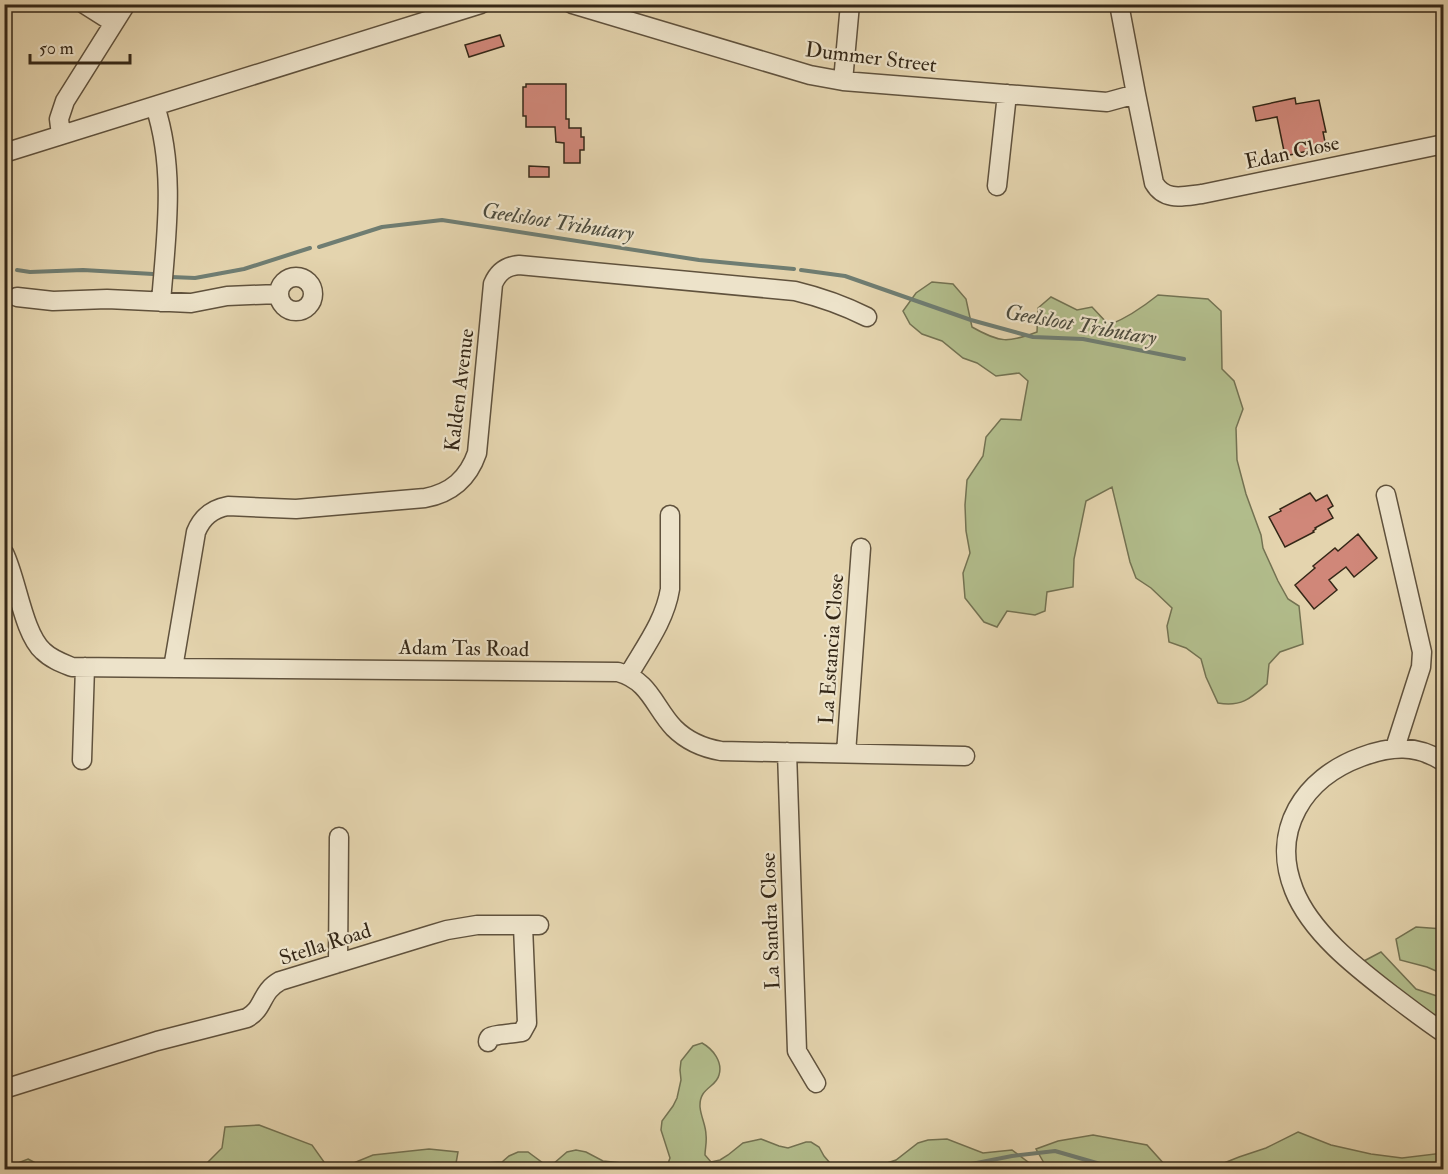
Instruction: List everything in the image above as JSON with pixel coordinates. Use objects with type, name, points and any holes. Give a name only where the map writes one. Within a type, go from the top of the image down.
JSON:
[{"type":"street","points":[[84,4],[114,23]]},
{"type":"street","points":[[62,135],[59,119],[65,101],[126,4]]},
{"type":"street","points":[[4,153],[481,4]]},
{"type":"street","name":"Dummer Street","points":[[572,4],[810,75],[843,81],[1107,102],[1136,94]]},
{"type":"street","points":[[843,81],[850,4]]},
{"type":"street","points":[[1119,4],[1136,94]]},
{"type":"street","points":[[997,186],[1007,94]]},
{"type":"street","name":"Edan Close","points":[[1136,94],[1154,183],[1159,191],[1167,195],[1180,197],[1191,195],[1443,144]]},
{"type":"street","points":[[155,106],[159,117],[169,183],[161,302]]},
{"type":"street","name":"Kalden Avenue","points":[[173,668],[196,532],[209,513],[228,506],[296,509],[425,498],[450,490],[463,479],[474,462],[478,443],[493,284],[498,274],[507,268],[519,265],[795,291],[815,296],[847,316],[867,317]]},
{"type":"street","points":[[17,297],[53,302],[107,299],[191,303],[227,296],[278,294]]},
{"type":"street","points":[[1386,495],[1422,652],[1421,667],[1395,748]]},
{"type":"street","points":[[670,516],[669,599],[663,615],[628,676],[645,688],[673,726],[690,740],[721,751],[965,756]]},
{"type":"street","name":"La Estancia Close","points":[[846,753],[861,548]]},
{"type":"street","name":"Adam Tas Road","points":[[4,553],[10,564],[28,627],[36,642],[42,651],[72,667],[618,672],[628,676]]},
{"type":"street","points":[[82,760],[85,667]]},
{"type":"street","points":[[1443,762],[1426,752],[1395,748],[1340,766],[1317,782],[1307,793],[1290,825],[1287,851],[1290,878],[1300,903],[1324,935],[1367,975],[1443,1033]]},
{"type":"street","name":"La Sandra Close","points":[[787,752],[797,1051],[816,1083]]},
{"type":"street","points":[[338,963],[339,837]]},
{"type":"street","name":"Stella Road","points":[[4,1089],[157,1041],[247,1018],[256,1011],[265,993],[274,984],[338,963],[447,930],[477,925],[531,926],[527,1023],[522,1032],[494,1035],[488,1042]]},
{"type":"green space","points":[[932,282],[953,284],[966,299],[972,327],[1004,340],[1037,332],[1038,308],[1051,297],[1077,310],[1092,307],[1109,325],[1135,312],[1158,295],[1208,299],[1221,311],[1222,369],[1234,381],[1243,409],[1236,428],[1237,460],[1263,548],[1288,599],[1299,606],[1303,644],[1280,652],[1269,664],[1267,684],[1255,694],[1239,703],[1218,703],[1206,677],[1201,659],[1186,648],[1169,642],[1167,626],[1172,608],[1151,588],[1136,578],[1112,487],[1086,501],[1074,559],[1073,587],[1047,592],[1045,611],[1035,615],[1007,611],[997,627],[984,622],[965,598],[963,573],[970,553],[966,531],[967,480],[983,456],[986,437],[1001,419],[1021,420],[1028,381],[1019,373],[996,376],[977,363],[963,358],[942,341],[922,334],[910,324],[903,311],[916,293]]},
{"type":"green space","points":[[1416,927],[1443,929],[1443,974],[1400,960],[1396,939]]},
{"type":"green space","points":[[1381,952],[1416,989],[1437,996],[1443,984],[1443,1029],[1362,962]]},
{"type":"green space","points":[[702,1043],[713,1052],[720,1065],[715,1083],[702,1095],[700,1100],[706,1132],[705,1155],[711,1162],[720,1160],[743,1143],[761,1139],[788,1148],[811,1142],[819,1147],[830,1163],[878,1166],[896,1160],[918,1143],[947,1139],[983,1153],[1012,1150],[1028,1162],[1031,1169],[651,1169],[667,1166],[670,1158],[661,1130],[662,1121],[677,1098],[681,1080],[681,1061],[693,1046]]},
{"type":"green space","points":[[259,1125],[312,1145],[329,1169],[201,1169],[222,1148],[225,1127]]},
{"type":"green space","points":[[1298,1132],[1331,1145],[1371,1154],[1402,1158],[1443,1153],[1443,1169],[1209,1169],[1266,1148]]},
{"type":"green space","points":[[1093,1135],[1147,1145],[1166,1166],[1187,1169],[1057,1169],[1044,1163],[1036,1149],[1058,1141]]},
{"type":"green space","points":[[429,1149],[458,1152],[455,1169],[339,1169],[373,1155]]},
{"type":"green space","points":[[576,1150],[586,1152],[603,1161],[651,1169],[476,1169],[484,1163],[502,1162],[518,1152],[528,1152],[543,1163],[553,1164],[567,1152]]},
{"type":"green space","points":[[28,1159],[47,1169],[5,1169],[5,1168]]},
{"type":"building","points":[[500,35],[504,46],[469,57],[465,45]]},
{"type":"building","points":[[526,84],[566,84],[566,119],[569,119],[569,128],[581,128],[581,137],[584,137],[584,150],[580,150],[580,163],[564,163],[564,143],[556,142],[555,127],[526,127],[526,116],[523,116],[523,87],[526,87]]},
{"type":"building","points":[[1295,98],[1296,104],[1319,100],[1326,132],[1323,132],[1326,147],[1285,156],[1277,117],[1256,121],[1253,107]]},
{"type":"building","points":[[529,166],[549,167],[549,177],[529,177]]},
{"type":"building","points":[[1310,493],[1316,501],[1327,495],[1333,506],[1328,509],[1333,518],[1315,528],[1314,532],[1285,547],[1269,517]]},
{"type":"building","points":[[1358,534],[1377,558],[1354,577],[1346,567],[1329,580],[1337,590],[1314,609],[1295,585],[1335,548],[1338,551]]},
{"type":"waterway","name":"Geelsloot Tributary","points":[[319,247],[382,227],[442,220],[699,260],[794,269]]},
{"type":"waterway","name":"Geelsloot Tributary","points":[[171,277],[195,278],[244,269],[310,248]]},
{"type":"waterway","name":"Geelsloot Tributary","points":[[17,270],[30,272],[83,270],[153,274]]},
{"type":"waterway","name":"Geelsloot Tributary","points":[[801,270],[845,276],[971,320],[1033,337],[1083,339],[1184,359]]},
{"type":"waterway","points":[[941,1170],[1012,1156],[1055,1151],[1121,1170]]}]
